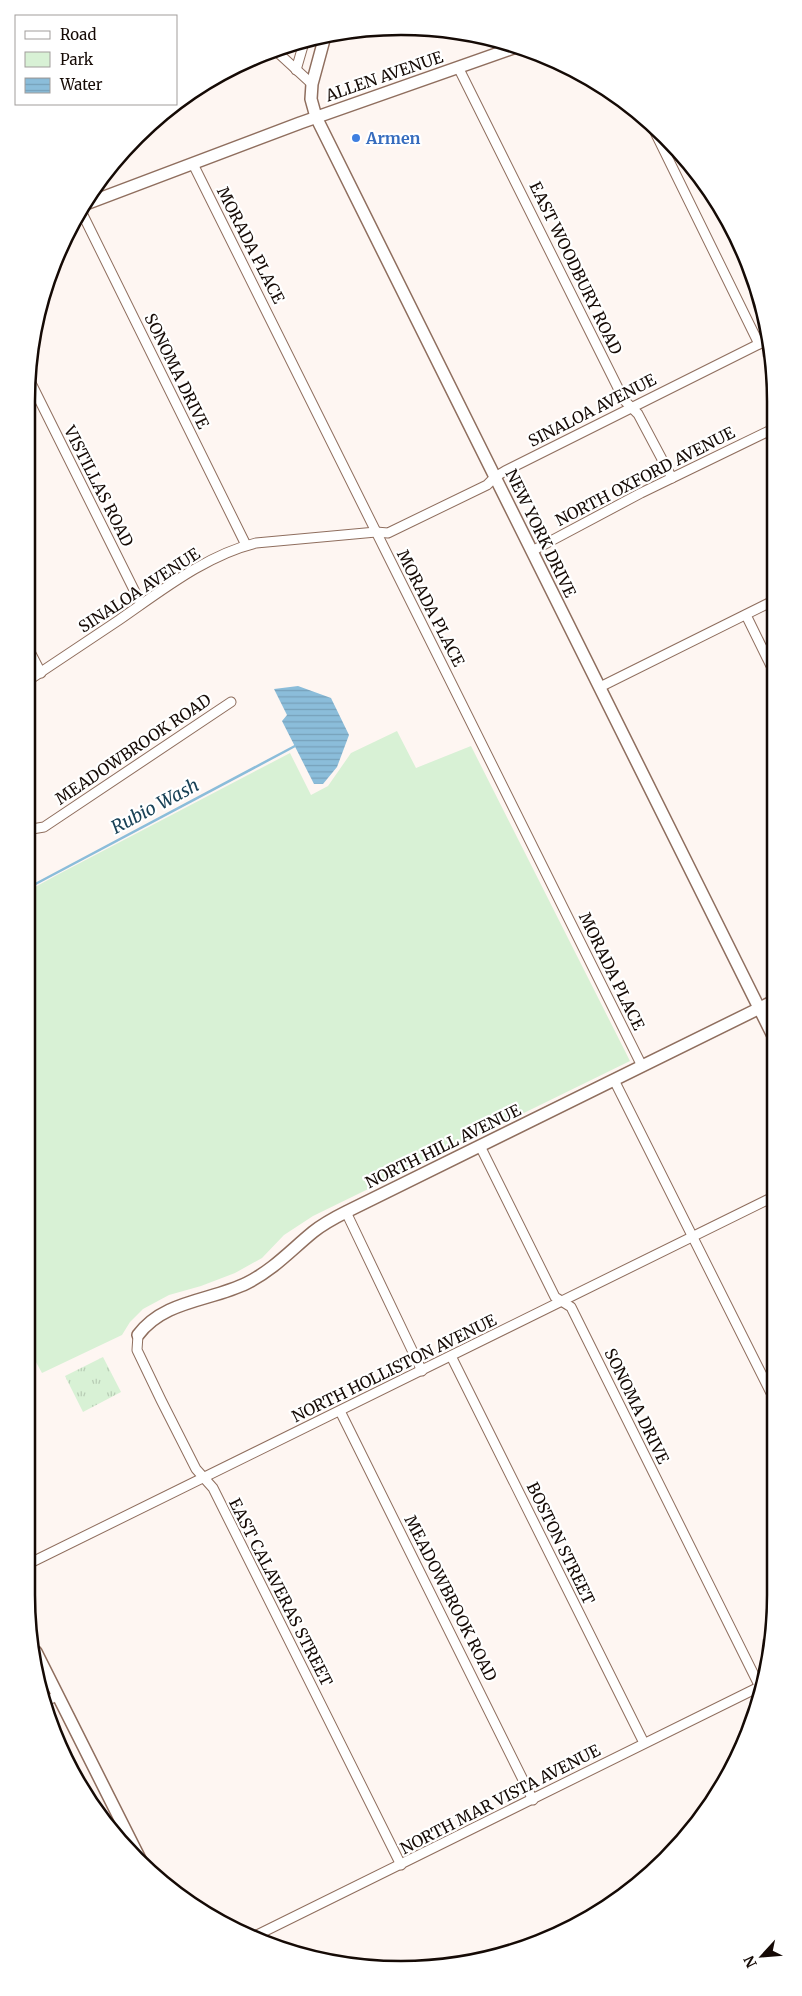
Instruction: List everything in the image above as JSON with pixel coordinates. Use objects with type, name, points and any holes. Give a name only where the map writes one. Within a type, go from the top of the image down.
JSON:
[{"type":"street","name":"NEW YORK DRIVE","points":[[323,43],[312,84],[311,99],[316,117],[767,1024]]},
{"type":"street","points":[[296,70],[302,48]]},
{"type":"street","name":"ALLEN AVENUE","points":[[95,200],[316,117],[507,50]]},
{"type":"street","points":[[280,55],[312,84]]},
{"type":"street","name":"EAST WOODBURY ROAD","points":[[458,67],[624,400],[638,414],[672,478]]},
{"type":"street","points":[[660,142],[759,344]]},
{"type":"street","name":"MORADA PLACE","points":[[193,164],[642,1066]]},
{"type":"street","name":"SONOMA DRIVE","points":[[84,218],[246,545]]},
{"type":"street","name":"SINALOA AVENUE","points":[[35,676],[141,604],[204,565],[246,545],[376,532],[388,533],[487,485],[495,477],[762,342]]},
{"type":"street","name":"VISTILLAS ROAD","points":[[35,392],[141,604]]},
{"type":"street","name":"NORTH OXFORD AVENUE","points":[[532,551],[672,478],[767,432]]},
{"type":"street","points":[[600,687],[767,604]]},
{"type":"street","points":[[746,615],[767,658]]},
{"type":"street","points":[[35,663],[40,673]]},
{"type":"street","name":"MEADOWBROOK ROAD","points":[[35,828],[44,827],[231,702]]},
{"type":"street","name":"NORTH HILL AVENUE","points":[[138,1335],[152,1320],[169,1311],[230,1291],[259,1276],[285,1258],[313,1232],[346,1212],[767,1004]]},
{"type":"street","points":[[614,1080],[767,1385]]},
{"type":"street","name":"SONOMA DRIVE","points":[[480,1146],[555,1297],[571,1307],[757,1681]]},
{"type":"street","name":"NORTH HOLLISTON AVENUE","points":[[35,1561],[767,1200]]},
{"type":"street","points":[[346,1212],[422,1371]]},
{"type":"street","name":"EAST CALAVERAS STREET","points":[[138,1335],[137,1350],[196,1469],[205,1477],[217,1496],[401,1865]]},
{"type":"street","name":"BOSTON STREET","points":[[451,1356],[644,1744]]},
{"type":"street","name":"MEADOWBROOK ROAD","points":[[340,1411],[533,1800]]},
{"type":"street","points":[[42,1664],[131,1841]]},
{"type":"street","name":"NORTH MAR VISTA AVENUE","points":[[261,1933],[755,1689]]},
{"type":"street","points":[[50,1699],[57,1696]]},
{"type":"street","points":[[118,1827],[122,1825]]},
{"type":"green space","points":[[397,731],[416,768],[471,746],[630,1061],[313,1216],[284,1235],[262,1258],[235,1273],[201,1286],[169,1295],[143,1309],[130,1322],[122,1335],[42,1373],[35,1360],[35,887],[290,753],[311,795],[328,786],[351,753]]},
{"type":"green space","points":[[103,1357],[121,1392],[83,1412],[65,1376]]},
{"type":"water","points":[[298,686],[331,698],[349,735],[337,767],[323,784],[314,784],[282,721],[287,715],[274,689]]},
{"type":"waterway","name":"Rubio Wash","points":[[35,884],[295,746]]},
{"type":"place","name":"Armen","points":[[356,138]]}]
